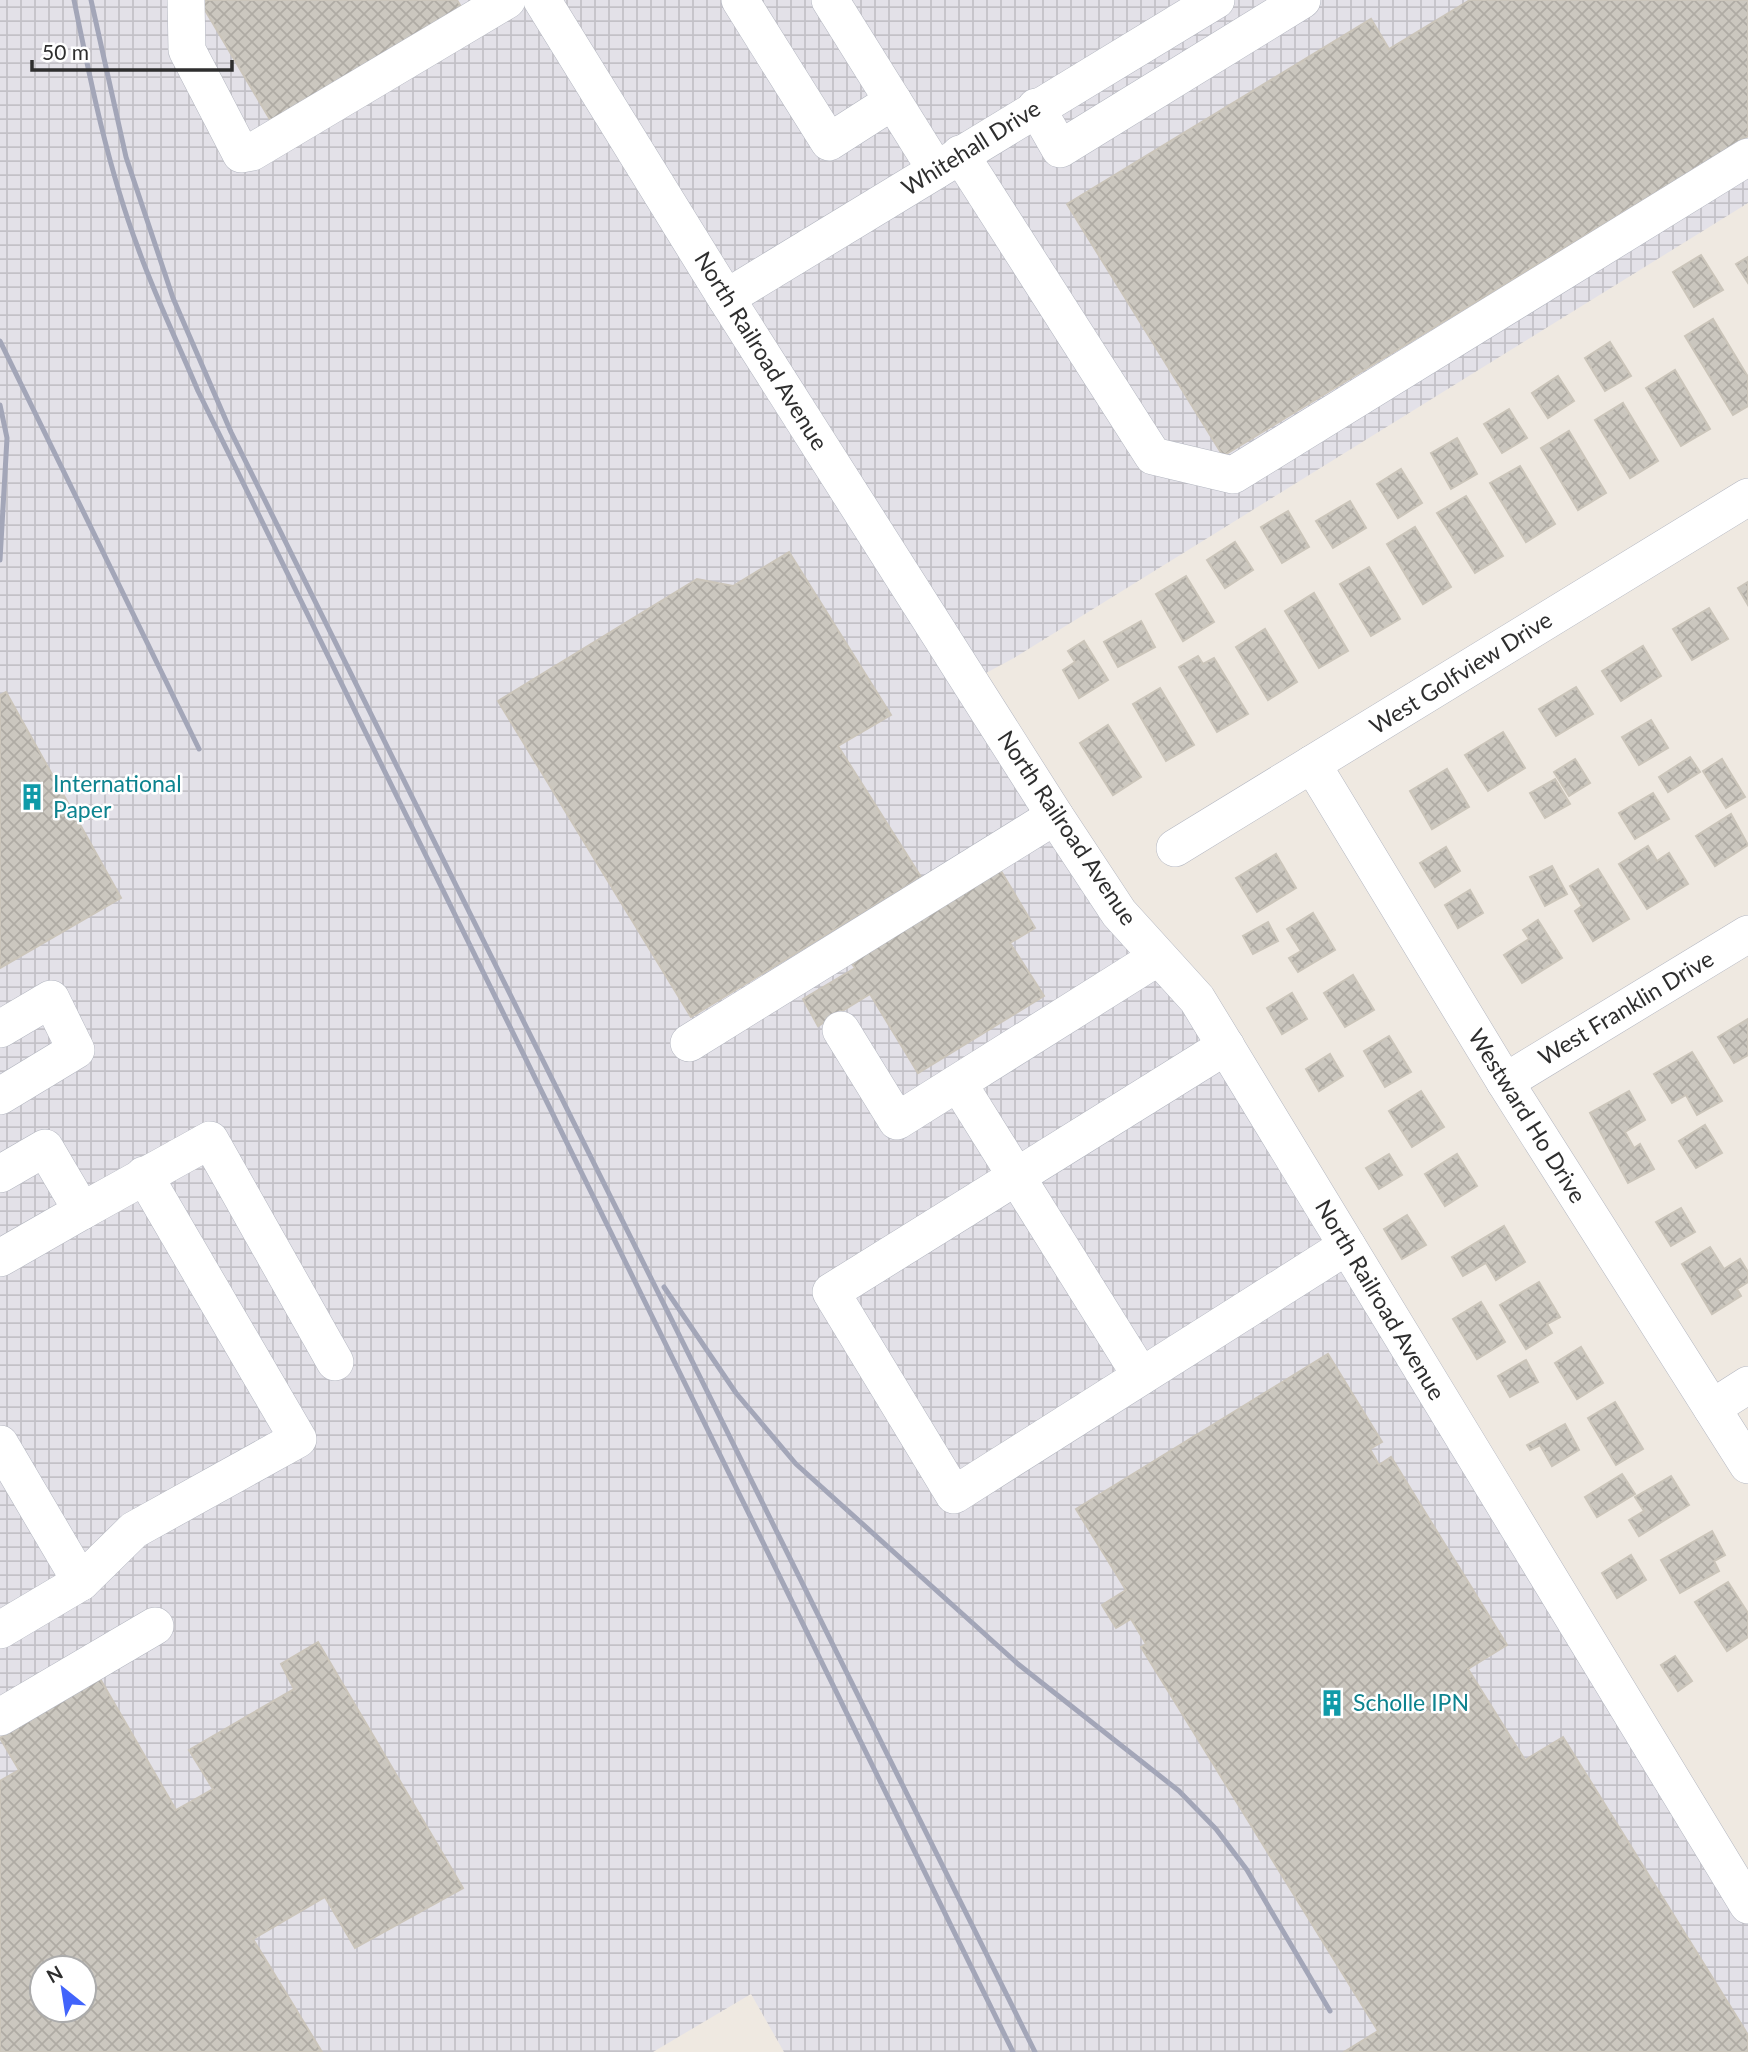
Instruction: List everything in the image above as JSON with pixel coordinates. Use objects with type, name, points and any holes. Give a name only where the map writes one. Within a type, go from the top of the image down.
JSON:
[{"type":"street","points":[[186,0],[187,50],[241,154],[252,152],[507,0]]},
{"type":"street","name":"North Railroad Avenue","points":[[542,0],[726,298],[1119,914],[1197,999],[1748,1905]]},
{"type":"street","points":[[740,0],[829,142],[893,100]]},
{"type":"street","points":[[830,0],[893,100],[948,162],[1153,456],[1233,475],[1748,157]]},
{"type":"street","name":"Whitehall Drive","points":[[726,298],[1036,107],[1216,0]]},
{"type":"street","points":[[1036,107],[1060,149],[1302,0]]},
{"type":"street","name":"West Golfview Drive","points":[[1175,848],[1748,497]]},
{"type":"street","name":"Westward Ho Drive","points":[[1312,764],[1505,1082],[1748,1465]]},
{"type":"street","points":[[689,1043],[1055,816]]},
{"type":"street","name":"West Franklin Drive","points":[[1505,1082],[1748,934]]},
{"type":"street","points":[[841,1030],[897,1121],[1158,957]]},
{"type":"street","points":[[0,1028],[51,999],[76,1050],[0,1096]]},
{"type":"street","points":[[1226,1046],[831,1292],[954,1495],[1347,1245]]},
{"type":"street","points":[[958,1083],[1141,1377]]},
{"type":"street","points":[[0,1258],[210,1140],[335,1362]]},
{"type":"street","points":[[0,1174],[45,1149],[82,1210]]},
{"type":"street","points":[[0,1630],[81,1582],[134,1530],[298,1439],[144,1175]]},
{"type":"street","points":[[1712,1408],[1748,1385]]},
{"type":"street","points":[[0,1444],[81,1582]]},
{"type":"street","points":[[0,1717],[155,1626]]},
{"type":"shaded area","points":[[0,0],[1748,0],[1748,203],[1014,658],[971,681],[1197,999],[1748,1905],[1748,2052],[784,2052],[751,1994],[653,2052],[0,2052]]},
{"type":"building","points":[[199,0],[457,0],[467,17],[278,133]]},
{"type":"building","points":[[1470,0],[1748,0],[1748,136],[1223,456],[1067,204],[1371,19],[1389,49]]},
{"type":"building","points":[[1701,255],[1723,290],[1694,307],[1673,272]]},
{"type":"building","points":[[1748,257],[1748,283],[1736,264]]},
{"type":"building","points":[[1713,319],[1748,377],[1748,406],[1733,415],[1685,336]]},
{"type":"building","points":[[1610,342],[1631,376],[1605,391],[1585,358]]},
{"type":"building","points":[[1675,370],[1710,429],[1681,446],[1646,388]]},
{"type":"building","points":[[1558,376],[1574,401],[1548,418],[1532,393]]},
{"type":"building","points":[[1623,403],[1658,461],[1630,478],[1595,420]]},
{"type":"building","points":[[1509,409],[1527,438],[1502,453],[1484,424]]},
{"type":"building","points":[[1569,431],[1606,493],[1578,510],[1541,448]]},
{"type":"building","points":[[1457,438],[1477,474],[1451,489],[1431,453]]},
{"type":"building","points":[[1520,466],[1555,524],[1526,542],[1490,483]]},
{"type":"building","points":[[1401,469],[1422,503],[1398,518],[1377,484]]},
{"type":"building","points":[[1466,496],[1503,556],[1475,573],[1437,513]]},
{"type":"building","points":[[1350,501],[1366,528],[1333,548],[1316,521]]},
{"type":"building","points":[[1288,511],[1309,547],[1282,563],[1261,527]]},
{"type":"building","points":[[1415,527],[1451,587],[1423,604],[1387,544]]},
{"type":"building","points":[[1235,542],[1253,570],[1225,588],[1207,560]]},
{"type":"building","points":[[789,552],[891,715],[838,746],[921,877],[691,1017],[498,701],[697,579],[733,586]]},
{"type":"building","points":[[1369,567],[1400,619],[1371,636],[1340,584]]},
{"type":"building","points":[[1186,576],[1214,622],[1183,641],[1156,594]]},
{"type":"building","points":[[1748,582],[1748,605],[1738,588]]},
{"type":"building","points":[[1314,593],[1348,651],[1319,668],[1285,611]]},
{"type":"building","points":[[1709,608],[1728,639],[1692,660],[1673,629]]},
{"type":"building","points":[[1141,621],[1155,647],[1118,667],[1104,642]]},
{"type":"building","points":[[1265,629],[1297,682],[1268,700],[1236,647]]},
{"type":"building","points":[[1084,641],[1108,680],[1079,698],[1063,670],[1075,662],[1068,651]]},
{"type":"building","points":[[1643,646],[1661,676],[1621,701],[1602,671]]},
{"type":"building","points":[[1198,656],[1203,664],[1214,658],[1248,714],[1217,732],[1179,667]]},
{"type":"building","points":[[1576,687],[1593,714],[1556,736],[1539,709]]},
{"type":"building","points":[[1160,688],[1194,745],[1166,761],[1133,704]]},
{"type":"building","name":"International Paper","points":[[6,692],[121,898],[0,968],[0,695]]},
{"type":"building","points":[[1651,720],[1668,748],[1639,765],[1622,737]]},
{"type":"building","points":[[1108,725],[1141,777],[1113,795],[1080,743]]},
{"type":"building","points":[[1503,732],[1525,768],[1488,791],[1465,755]]},
{"type":"building","points":[[1690,757],[1700,772],[1668,792],[1659,777]]},
{"type":"building","points":[[1575,759],[1590,783],[1569,796],[1554,772]]},
{"type":"building","points":[[1722,759],[1745,797],[1726,808],[1703,771]]},
{"type":"building","points":[[1447,769],[1469,807],[1432,829],[1410,791]]},
{"type":"building","points":[[1555,779],[1570,804],[1545,818],[1530,793]]},
{"type":"building","points":[[1653,793],[1669,819],[1635,839],[1619,813]]},
{"type":"building","points":[[1731,814],[1748,845],[1715,866],[1696,836]]},
{"type":"building","points":[[1648,846],[1657,861],[1669,853],[1688,884],[1647,909],[1619,864]]},
{"type":"building","points":[[1446,847],[1460,871],[1435,887],[1420,863]]},
{"type":"building","points":[[1276,854],[1296,888],[1257,912],[1236,878]]},
{"type":"building","points":[[998,866],[1035,928],[1010,943],[1044,996],[918,1073],[870,994],[818,1026],[803,999],[855,968],[847,957]]},
{"type":"building","points":[[1552,866],[1567,894],[1545,906],[1530,877]]},
{"type":"building","points":[[1598,869],[1629,919],[1593,941],[1575,911],[1582,906],[1570,886]]},
{"type":"building","points":[[1470,890],[1483,913],[1458,928],[1445,905]]},
{"type":"building","points":[[1313,913],[1335,950],[1298,972],[1289,958],[1301,951],[1287,929]]},
{"type":"building","points":[[1538,920],[1562,958],[1522,983],[1504,955],[1529,939],[1523,930]]},
{"type":"building","points":[[1268,922],[1278,941],[1253,954],[1243,936]]},
{"type":"building","points":[[1353,975],[1374,1010],[1345,1027],[1324,993]]},
{"type":"building","points":[[1292,993],[1307,1019],[1282,1034],[1267,1008]]},
{"type":"building","points":[[1748,1019],[1748,1055],[1734,1063],[1718,1037]]},
{"type":"building","points":[[1389,1036],[1411,1072],[1385,1087],[1364,1051]]},
{"type":"building","points":[[1692,1052],[1722,1101],[1697,1115],[1686,1095],[1672,1103],[1654,1074]]},
{"type":"building","points":[[1330,1054],[1343,1076],[1319,1091],[1306,1069]]},
{"type":"building","points":[[1421,1091],[1444,1127],[1412,1147],[1389,1111]]},
{"type":"building","points":[[1629,1091],[1645,1120],[1625,1132],[1634,1148],[1640,1144],[1654,1169],[1628,1183],[1590,1113]]},
{"type":"building","points":[[1705,1125],[1722,1153],[1696,1168],[1679,1141]]},
{"type":"building","points":[[1389,1154],[1402,1175],[1379,1189],[1366,1168]]},
{"type":"building","points":[[1457,1154],[1477,1186],[1445,1206],[1425,1174]]},
{"type":"building","points":[[1681,1208],[1695,1232],[1671,1246],[1656,1222]]},
{"type":"building","points":[[1407,1215],[1426,1245],[1402,1259],[1384,1229]]},
{"type":"building","points":[[1504,1226],[1525,1262],[1496,1280],[1486,1263],[1463,1276],[1452,1257]]},
{"type":"building","points":[[1710,1247],[1724,1269],[1740,1259],[1748,1272],[1748,1282],[1737,1289],[1741,1296],[1712,1314],[1682,1264]]},
{"type":"building","points":[[1539,1282],[1560,1317],[1547,1324],[1552,1333],[1526,1349],[1500,1305]]},
{"type":"building","points":[[1481,1302],[1505,1342],[1477,1359],[1453,1319]]},
{"type":"building","points":[[1581,1347],[1603,1383],[1577,1399],[1555,1363]]},
{"type":"building","name":"Scholle IPN","points":[[1328,1354],[1382,1442],[1370,1449],[1379,1465],[1391,1457],[1507,1645],[1468,1669],[1525,1760],[1563,1737],[1748,2035],[1748,2052],[1344,2052],[1378,2031],[1141,1647],[1146,1644],[1131,1619],[1116,1628],[1102,1605],[1126,1590],[1076,1509]]},
{"type":"building","points":[[1526,1360],[1538,1382],[1510,1397],[1498,1376]]},
{"type":"building","points":[[1615,1402],[1643,1449],[1616,1465],[1588,1418]]},
{"type":"building","points":[[1565,1424],[1579,1450],[1552,1466],[1540,1445],[1530,1450],[1527,1445]]},
{"type":"building","points":[[1622,1474],[1635,1494],[1597,1517],[1585,1497]]},
{"type":"building","points":[[1671,1476],[1689,1505],[1639,1536],[1629,1520],[1644,1511],[1635,1497]]},
{"type":"building","points":[[1712,1531],[1725,1555],[1714,1561],[1719,1571],[1680,1593],[1661,1560]]},
{"type":"building","points":[[1631,1555],[1646,1580],[1617,1598],[1602,1573]]},
{"type":"building","points":[[1728,1582],[1748,1613],[1748,1637],[1727,1651],[1695,1602]]},
{"type":"building","points":[[318,1642],[463,1888],[355,1948],[325,1897],[253,1939],[322,2052],[0,2052],[0,1781],[19,1770],[0,1738],[99,1677],[176,1810],[213,1789],[189,1750],[294,1689],[281,1664]]},
{"type":"building","points":[[1675,1656],[1692,1681],[1678,1691],[1661,1665]]},
{"type":"railway","points":[[74,0],[101,126],[127,218],[198,391],[1013,2052]]},
{"type":"railway","points":[[91,0],[126,157],[173,298],[231,432],[1035,2052]]},
{"type":"railway","points":[[0,341],[199,749]]},
{"type":"railway","points":[[0,405],[7,438],[0,560]]},
{"type":"railway","points":[[664,1287],[736,1393],[796,1464],[1018,1664],[1179,1791],[1216,1829],[1247,1870],[1330,2011]]},
{"type":"place","name":"International Paper","points":[[32,797]]},
{"type":"place","name":"Scholle IPN","points":[[1332,1703]]}]
